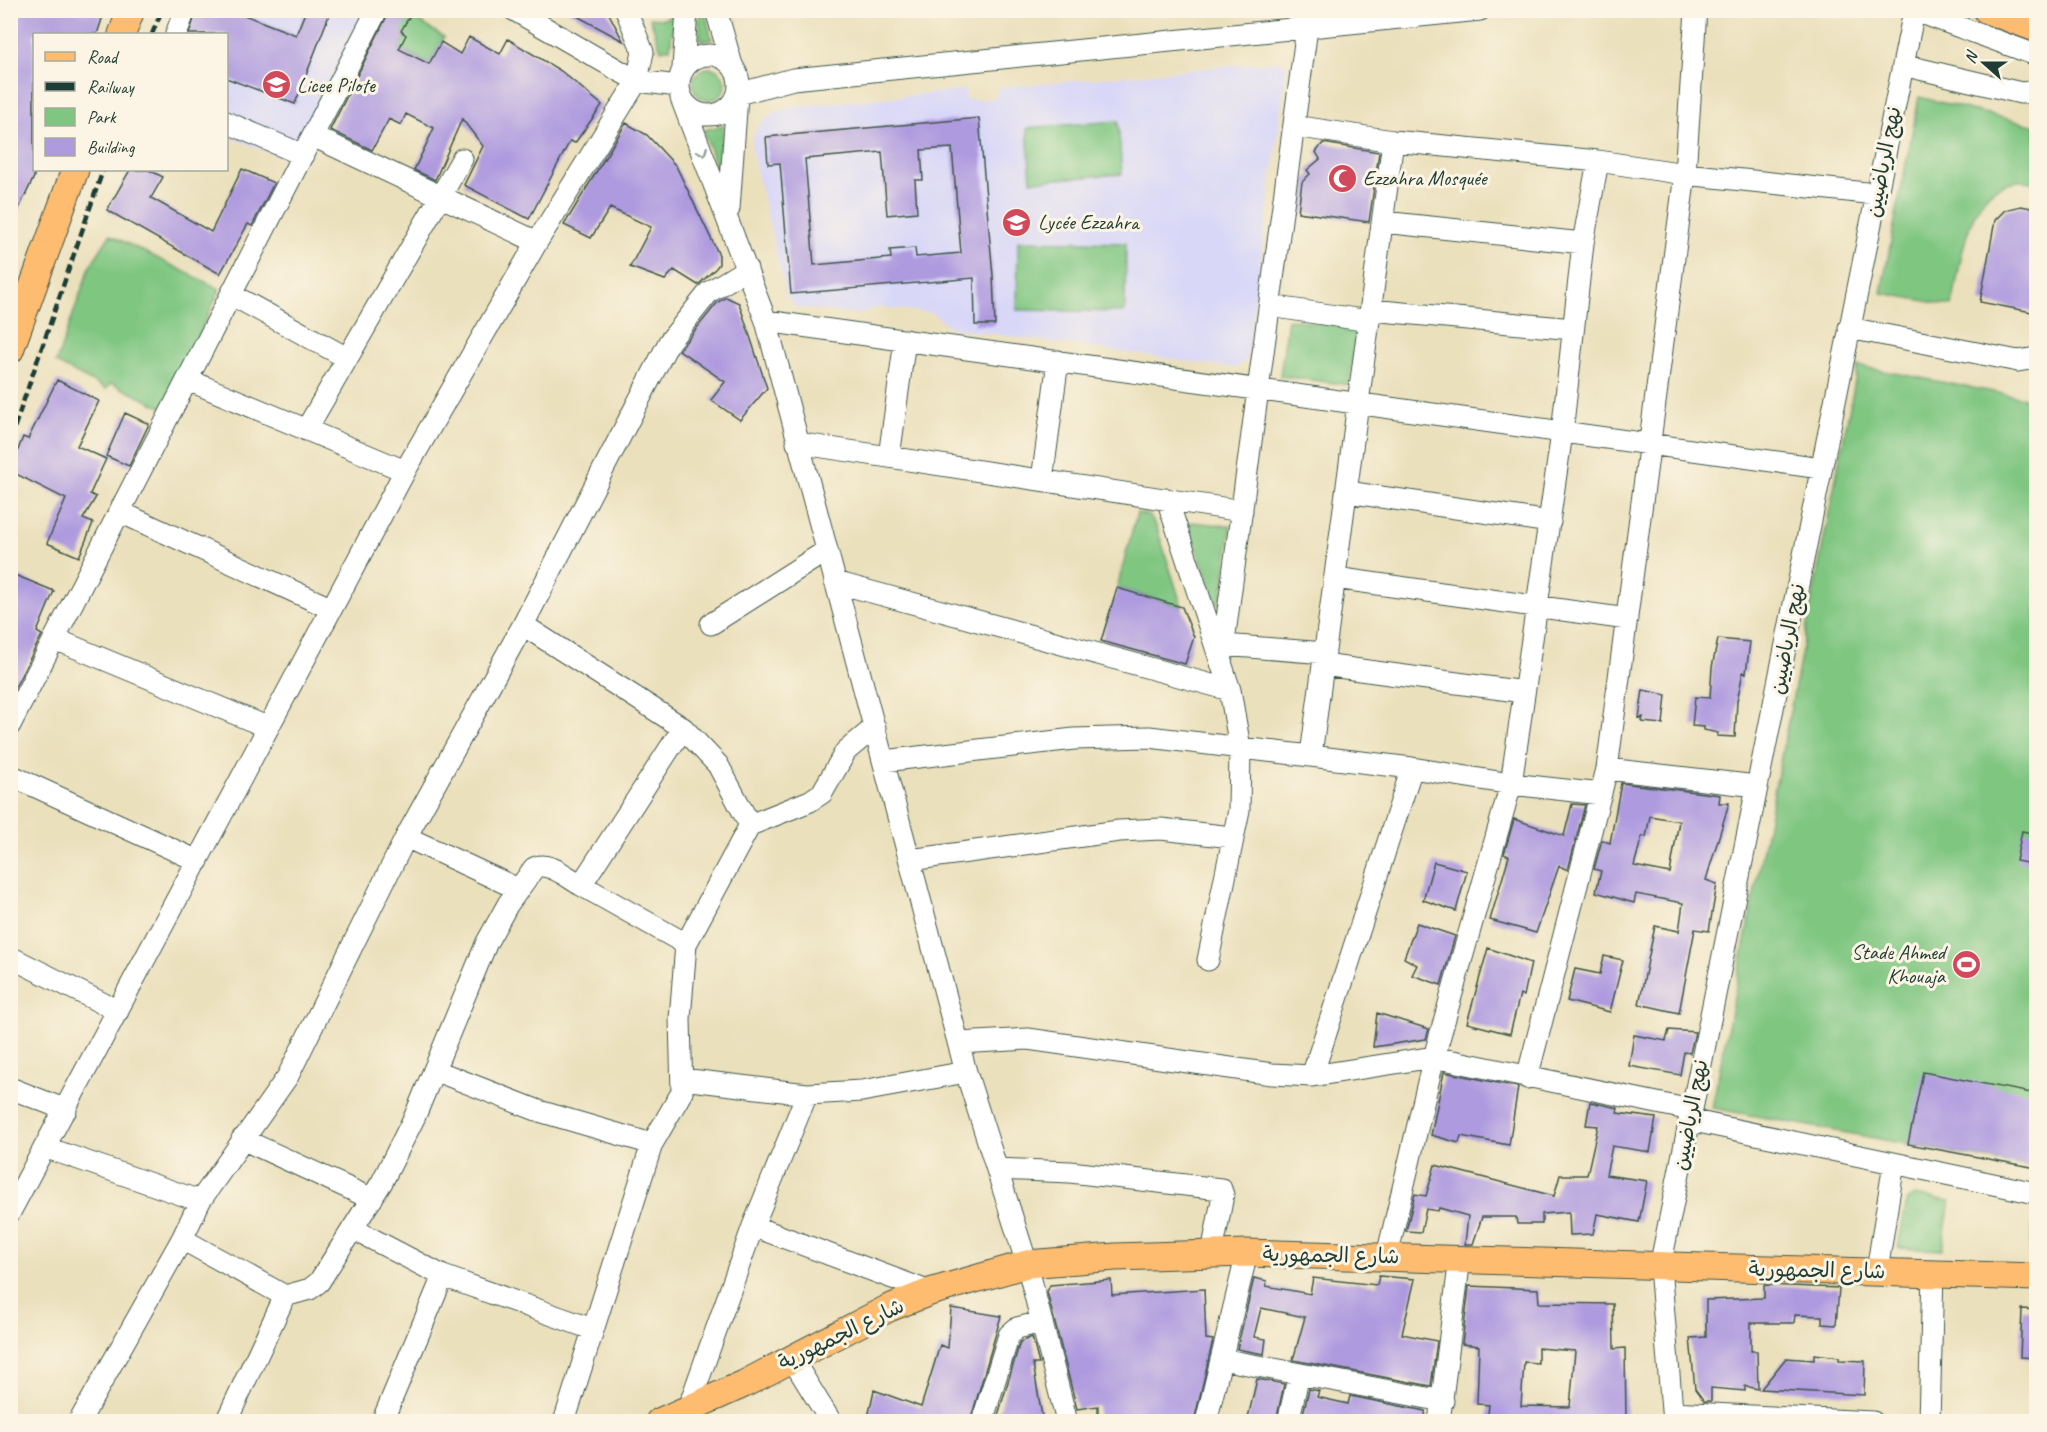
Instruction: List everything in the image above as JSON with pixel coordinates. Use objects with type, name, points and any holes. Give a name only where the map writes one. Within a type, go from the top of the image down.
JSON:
[{"type":"main road","points":[[122,33],[131,10]]},
{"type":"main road","points":[[1987,10],[2037,28]]},
{"type":"main road","points":[[10,350],[75,171]]},
{"type":"main road","name":"شارع الجمهورية","points":[[669,1418],[744,1384],[791,1357],[889,1308],[930,1292],[1027,1264],[1247,1253],[1460,1258],[1659,1267],[1933,1272],[2037,1277]]},
{"type":"street","points":[[176,33],[185,10]]},
{"type":"street","points":[[10,725],[377,10]]},
{"type":"street","points":[[514,10],[637,81],[681,84]]},
{"type":"street","points":[[10,1212],[47,1148],[267,727],[405,471],[537,242],[637,81],[643,52],[626,10]]},
{"type":"street","points":[[687,10],[681,84],[688,108],[698,114],[710,116],[731,107],[738,95],[793,80],[1480,10]]},
{"type":"street","points":[[716,10],[740,81],[728,215]]},
{"type":"street","points":[[1527,1078],[1607,769],[1685,174],[1696,10]]},
{"type":"street","points":[[1913,11],[2037,55]]},
{"type":"street","name":"نهج الرياضيين","points":[[1673,1417],[1659,1267],[1913,11]]},
{"type":"street","points":[[1222,654],[1307,28]]},
{"type":"street","points":[[681,84],[698,57],[707,54],[725,59],[734,67],[764,76],[793,80]]},
{"type":"street","points":[[1903,65],[2021,93],[2032,92],[2037,88]]},
{"type":"street","points":[[681,84],[766,321],[966,1072],[1027,1264],[1067,1422]]},
{"type":"street","points":[[228,123],[303,155]]},
{"type":"street","points":[[1294,126],[1393,141],[1598,161],[1685,174],[1876,194]]},
{"type":"street","points":[[313,136],[537,242]]},
{"type":"street","points":[[1311,755],[1393,141]]},
{"type":"street","points":[[306,430],[462,159]]},
{"type":"street","points":[[1387,1256],[1434,1057],[1511,784],[1562,433],[1583,243],[1598,161]]},
{"type":"street","points":[[1383,222],[1583,243]]},
{"type":"street","points":[[79,1422],[182,1239],[200,1201],[288,1076],[406,837],[523,625],[669,342],[709,292],[747,268]]},
{"type":"street","points":[[232,295],[347,358]]},
{"type":"street","points":[[1270,306],[1573,329]]},
{"type":"street","points":[[766,321],[1821,468]]},
{"type":"street","points":[[1850,328],[2018,361],[2037,358]]},
{"type":"street","points":[[889,457],[905,340]]},
{"type":"street","points":[[1042,480],[1058,361]]},
{"type":"street","points":[[188,380],[405,471]]},
{"type":"street","points":[[797,443],[1242,511]]},
{"type":"street","points":[[1347,492],[1550,522]]},
{"type":"street","points":[[1167,499],[1222,654],[1240,748],[1239,810],[1208,960]]},
{"type":"street","points":[[120,512],[330,608]]},
{"type":"street","points":[[711,624],[826,550]]},
{"type":"street","points":[[1335,578],[1627,619]]},
{"type":"street","points":[[835,582],[1230,690]]},
{"type":"street","points":[[523,625],[683,728],[718,765],[750,825]]},
{"type":"street","points":[[55,639],[267,727]]},
{"type":"street","points":[[1222,654],[1324,659],[1524,692]]},
{"type":"street","points":[[564,1422],[652,1144],[682,1092],[680,1020],[686,944],[750,825],[810,801],[822,793],[846,751],[875,727]]},
{"type":"street","points":[[581,885],[683,728]]},
{"type":"street","points":[[884,761],[1109,736],[1149,737],[1311,755],[1511,784],[1601,794]]},
{"type":"street","points":[[1312,1076],[1412,768]]},
{"type":"street","points":[[1607,769],[1757,786]]},
{"type":"street","points":[[10,775],[198,861]]},
{"type":"street","points":[[910,860],[1119,831],[1161,829],[1232,837]]},
{"type":"street","points":[[406,837],[518,890]]},
{"type":"street","points":[[182,1239],[285,1296],[310,1289],[319,1281],[372,1199],[416,1116],[487,942],[518,890],[534,868],[539,865],[548,867],[686,944]]},
{"type":"street","points":[[10,957],[118,1011]]},
{"type":"street","points":[[959,1043],[1028,1039],[1272,1074],[1312,1076],[1434,1057],[1894,1163],[2037,1193]]},
{"type":"street","points":[[434,1070],[539,1111],[652,1144]]},
{"type":"street","points":[[682,1079],[807,1094],[862,1091],[966,1072]]},
{"type":"street","points":[[10,1088],[66,1110]]},
{"type":"street","points":[[669,1418],[753,1226],[807,1094]]},
{"type":"street","points":[[242,1139],[372,1199]]},
{"type":"street","points":[[47,1148],[200,1201]]},
{"type":"street","points":[[1877,1271],[1894,1163]]},
{"type":"street","points":[[996,1169],[1070,1172],[1221,1189],[1223,1195],[1212,1253]]},
{"type":"street","points":[[753,1226],[930,1292]]},
{"type":"street","points":[[353,1229],[443,1276],[592,1329]]},
{"type":"street","points":[[1206,1422],[1247,1253]]},
{"type":"street","points":[[1221,1359],[1299,1374],[1441,1411],[1460,1258]]},
{"type":"street","points":[[1929,1422],[1933,1272]]},
{"type":"street","points":[[382,1422],[443,1276]]},
{"type":"street","points":[[226,1422],[285,1296]]},
{"type":"street","points":[[982,1422],[1009,1335],[1017,1328],[1042,1322]]},
{"type":"street","points":[[791,1357],[831,1422]]},
{"type":"street","points":[[1288,1422],[1299,1374]]},
{"type":"street","points":[[1673,1417],[1873,1422]]},
{"type":"shaded area","name":"Licee Pilote","points":[[176,11],[365,11],[288,160],[228,136],[228,33],[166,33]]},
{"type":"shaded area","name":"Lycée Ezzahra","points":[[1281,61],[1287,66],[1247,360],[1235,368],[951,328],[932,313],[879,307],[856,314],[795,307],[786,294],[752,151],[752,141],[757,127],[770,115],[791,107],[965,90],[966,100],[994,99],[999,88]]},
{"type":"green space","points":[[699,11],[705,11],[712,40],[700,40]]},
{"type":"green space","points":[[407,14],[444,37],[429,64],[399,48],[406,35],[398,30]]},
{"type":"green space","points":[[675,14],[670,48],[661,50],[650,18],[664,19]]},
{"type":"green space","points":[[709,68],[720,73],[725,84],[720,95],[709,100],[698,95],[693,84],[698,73]]},
{"type":"green space","points":[[1919,97],[2036,126],[2036,183],[2013,182],[1995,189],[1982,202],[1965,242],[1952,306],[1881,293]]},
{"type":"green space","points":[[1118,121],[1122,174],[1031,181],[1027,128]]},
{"type":"green space","points":[[723,126],[723,172],[718,173],[703,130]]},
{"type":"green space","points":[[110,235],[220,289],[165,409],[111,383],[106,389],[56,363],[90,266]]},
{"type":"green space","points":[[1018,241],[1126,243],[1125,312],[1017,310]]},
{"type":"green space","points":[[1288,319],[1356,328],[1349,385],[1280,376]]},
{"type":"green space","points":[[1858,366],[2036,400],[2036,1168],[1712,1108]]},
{"type":"green space","points":[[1137,513],[1150,516],[1157,528],[1182,607],[1117,588]]},
{"type":"green space","points":[[1191,522],[1231,526],[1221,604],[1216,603],[1189,528]]},
{"type":"green space","points":[[1914,1195],[1950,1201],[1942,1250],[1898,1248],[1907,1200]]},
{"type":"green space","points":[[2035,1216],[2036,1254],[2029,1253]]},
{"type":"building","points":[[10,10],[105,10],[97,33],[33,33],[34,177],[10,227]]},
{"type":"building","points":[[197,10],[231,10],[296,35],[306,10],[331,10],[295,104],[228,79],[228,33],[189,33]]},
{"type":"building","points":[[390,10],[413,10],[401,31],[406,35],[399,49],[429,64],[441,42],[460,54],[469,37],[500,54],[508,39],[561,71],[602,105],[575,143],[570,141],[529,219],[464,185],[483,146],[462,119],[435,180],[414,170],[434,128],[406,114],[401,125],[389,119],[372,150],[330,130]]},
{"type":"building","points":[[566,10],[607,10],[623,41]]},
{"type":"building","points":[[979,118],[995,325],[975,325],[974,278],[791,294],[780,163],[768,164],[766,137]],"holes":[[[952,148],[961,253],[916,257],[915,248],[890,250],[891,258],[814,265],[805,159],[882,152],[887,215],[917,212],[915,180],[923,180],[921,150]]]},
{"type":"building","points":[[626,123],[647,135],[676,166],[719,255],[719,264],[698,285],[674,270],[665,280],[630,267],[651,227],[610,208],[591,238],[564,225]]},
{"type":"building","name":"Ezzahra Mosquée","points":[[1323,143],[1379,152],[1369,222],[1298,212],[1302,182],[1310,174],[1307,170],[1320,159],[1316,152]]},
{"type":"building","points":[[242,169],[274,183],[252,226],[248,224],[220,274],[107,210],[129,171],[151,171],[163,177],[151,198],[211,232]]},
{"type":"building","points":[[2021,206],[2037,209],[2037,313],[1980,302],[1995,220],[2005,210]]},
{"type":"building","points":[[726,297],[739,303],[767,388],[740,420],[711,400],[725,382],[679,350],[718,302]]},
{"type":"building","points":[[57,380],[99,401],[77,446],[106,459],[90,494],[96,497],[83,519],[93,523],[79,557],[47,543],[66,499],[10,471],[23,437],[28,439]]},
{"type":"building","points":[[125,413],[149,424],[129,466],[106,456]]},
{"type":"building","points":[[10,573],[54,591],[37,632],[42,635],[14,689],[10,687]]},
{"type":"building","points":[[1117,588],[1182,607],[1194,637],[1185,664],[1101,641]]},
{"type":"building","points":[[1718,639],[1750,642],[1746,673],[1743,672],[1737,701],[1735,737],[1717,736],[1718,733],[1704,730],[1704,727],[1692,726],[1695,697],[1710,698],[1712,667]]},
{"type":"building","points":[[1643,690],[1666,695],[1663,724],[1642,722],[1643,717],[1639,718]]},
{"type":"building","points":[[1621,783],[1720,795],[1719,803],[1729,803],[1706,880],[1717,884],[1709,931],[1695,929],[1679,1013],[1639,1004],[1655,926],[1679,931],[1683,903],[1636,894],[1634,903],[1596,892],[1601,871],[1594,869],[1602,840],[1610,843]],"holes":[[[1650,816],[1679,821],[1670,873],[1634,866],[1642,836],[1646,837]]]},
{"type":"building","points":[[1572,804],[1585,805],[1568,870],[1559,866],[1536,933],[1490,920],[1509,856],[1504,854],[1514,819],[1564,836]]},
{"type":"building","points":[[2022,831],[2037,834],[2037,865],[2016,861]]},
{"type":"building","points":[[1434,862],[1467,871],[1456,911],[1423,900]]},
{"type":"building","points":[[1417,923],[1455,936],[1441,985],[1412,975],[1417,965],[1404,958]]},
{"type":"building","points":[[1488,948],[1531,963],[1524,996],[1520,994],[1510,1034],[1467,1023]]},
{"type":"building","points":[[1604,956],[1623,960],[1610,1012],[1567,1001],[1575,969],[1600,974]]},
{"type":"building","points":[[1377,1013],[1429,1029],[1426,1039],[1373,1047]]},
{"type":"building","points":[[1669,1030],[1695,1032],[1690,1053],[1684,1052],[1680,1075],[1629,1066],[1634,1035],[1666,1041]]},
{"type":"building","points":[[1444,1072],[1518,1087],[1509,1145],[1461,1136],[1459,1143],[1431,1135]]},
{"type":"building","points":[[1923,1072],[2037,1094],[2037,1168],[1908,1144]]},
{"type":"building","points":[[1590,1102],[1618,1108],[1617,1113],[1656,1118],[1650,1152],[1612,1146],[1606,1175],[1647,1181],[1639,1222],[1597,1214],[1593,1234],[1570,1235],[1569,1212],[1542,1214],[1542,1224],[1517,1224],[1516,1217],[1482,1217],[1473,1244],[1465,1244],[1468,1216],[1439,1208],[1438,1211],[1426,1209],[1421,1232],[1406,1231],[1415,1194],[1426,1196],[1435,1165],[1554,1196],[1560,1175],[1587,1175],[1598,1126],[1586,1125]]},
{"type":"building","points":[[1379,1276],[1415,1279],[1402,1334],[1437,1341],[1431,1386],[1293,1360],[1305,1317],[1261,1308],[1254,1337],[1266,1339],[1264,1354],[1237,1349],[1254,1278],[1267,1281],[1266,1286],[1310,1294],[1313,1278],[1377,1285]]},
{"type":"building","points":[[1111,1280],[1112,1295],[1204,1289],[1206,1339],[1213,1340],[1194,1422],[1124,1422],[1124,1416],[1098,1417],[1098,1406],[1077,1409],[1047,1292],[1050,1285]]},
{"type":"building","points":[[1764,1285],[1839,1288],[1836,1325],[1822,1324],[1822,1316],[1795,1315],[1794,1323],[1751,1323],[1751,1351],[1757,1351],[1758,1389],[1745,1386],[1745,1391],[1711,1388],[1711,1401],[1704,1401],[1695,1389],[1690,1338],[1706,1337],[1706,1300],[1764,1298]]},
{"type":"building","points":[[1469,1286],[1538,1289],[1539,1303],[1613,1304],[1614,1349],[1625,1348],[1626,1420],[1487,1422],[1489,1405],[1477,1404],[1479,1346],[1462,1344]],"holes":[[[1538,1348],[1575,1351],[1570,1407],[1521,1406],[1524,1362],[1538,1363]]]},
{"type":"building","points":[[951,1308],[1001,1316],[970,1422],[867,1422],[874,1390],[921,1407],[940,1345],[948,1348]]},
{"type":"building","points":[[2022,1309],[2037,1310],[2037,1358],[2020,1357]]},
{"type":"building","points":[[1032,1337],[1039,1364],[1033,1364],[1043,1422],[996,1422],[1020,1342]]},
{"type":"building","points":[[1814,1354],[1839,1357],[1839,1360],[1865,1361],[1864,1395],[1761,1389],[1786,1358],[1814,1360]]},
{"type":"building","points":[[1257,1379],[1284,1384],[1276,1422],[1247,1422]]},
{"type":"building","points":[[1309,1389],[1319,1391],[1317,1397],[1348,1404],[1350,1396],[1425,1411],[1426,1422],[1301,1422]]},
{"type":"railway","points":[[152,33],[162,10]]},
{"type":"railway","points":[[10,440],[103,171]]},
{"type":"place","name":"Licee Pilote","points":[[276,85]]},
{"type":"place","name":"Ezzahra Mosquée","points":[[1342,178]]},
{"type":"place","name":"Lycée Ezzahra","points":[[1017,222]]},
{"type":"place","name":"Stade Ahmed Khouaja","points":[[1966,964]]}]
